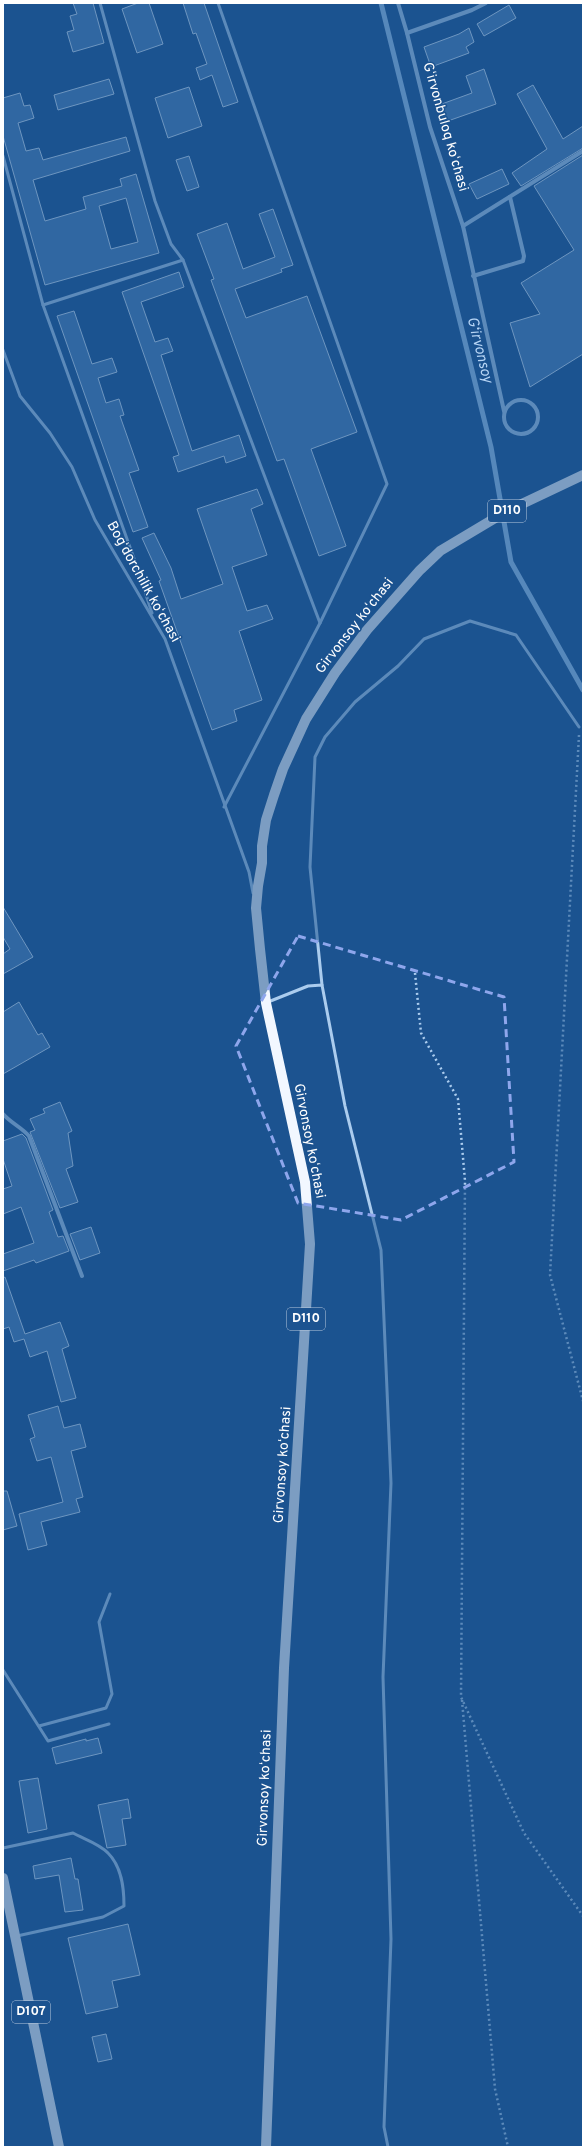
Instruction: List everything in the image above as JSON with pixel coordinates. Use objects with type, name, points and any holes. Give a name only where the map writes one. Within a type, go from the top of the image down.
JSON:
[{"type":"main road","name":"Girvonsoy koʻchasi","points":[[266,2147],[284,1668],[310,1244],[305,1182],[266,1003],[262,976],[256,908],[266,820],[283,769],[306,719],[335,673],[367,630],[402,589],[440,551],[507,511],[580,476]]},
{"type":"main road","name":"D107","points":[[3,1878],[59,2147]]},
{"type":"street","name":"Gʻirvonbuloq koʻchasi","points":[[398,3],[408,33],[430,127],[462,226],[504,411]]},
{"type":"street","points":[[408,33],[472,10],[486,3]]},
{"type":"street","points":[[462,226],[583,150]]},
{"type":"street","points":[[473,276],[523,261],[524,256],[510,197]]},
{"type":"street","points":[[519,399],[529,401],[537,408],[539,418],[536,427],[528,433],[518,434],[509,430],[504,421],[504,411],[510,403],[519,399]]},
{"type":"street","points":[[3,1114],[12,1123],[22,1127],[29,1136],[82,1276]]},
{"type":"lane","points":[[100,3],[155,201],[171,244],[183,260],[320,623]]},
{"type":"lane","points":[[218,3],[387,484],[320,623],[224,808]]},
{"type":"lane","points":[[3,156],[43,306],[136,564],[153,619]]},
{"type":"lane","points":[[43,306],[183,260]]},
{"type":"lane","name":"Bogʻdorchilik koʻchasi","points":[[3,350],[20,396],[50,433],[72,467],[95,520],[125,574],[165,639],[224,808],[249,872],[256,908]]},
{"type":"lane","points":[[388,2147],[384,2127],[392,1939],[383,1677],[391,1483],[381,1250],[345,1106],[322,985],[310,867],[315,757],[325,737],[355,702],[398,666],[424,639],[470,621],[516,635],[579,727]]},
{"type":"lane","points":[[266,1003],[308,986],[322,985]]},
{"type":"lane","points":[[39,1726],[106,1708],[112,1694],[98,1622],[110,1594]]},
{"type":"lane","points":[[3,1670],[48,1741],[109,1724]]},
{"type":"lane","points":[[3,1848],[73,1833],[108,1853],[118,1870],[124,1887],[124,1906],[103,1917],[15,1937]]},
{"type":"path","points":[[579,727],[550,1275],[583,1401]]},
{"type":"path","points":[[415,973],[421,1033],[458,1099],[464,1181],[461,1697],[495,2089],[508,2147]]},
{"type":"path","points":[[461,1697],[524,1833],[583,1916]]},
{"type":"highlighted area","points":[[298,936],[504,997],[514,1162],[401,1220],[298,1203],[236,1046]]},
{"type":"building","points":[[73,3],[93,3],[104,43],[73,52],[67,32],[74,30],[70,16],[77,14]]},
{"type":"building","points":[[138,3],[149,3],[163,44],[137,53],[122,9]]},
{"type":"building","points":[[183,3],[204,3],[238,102],[223,107],[212,75],[200,80],[196,68],[207,64],[196,33],[193,34]]},
{"type":"building","points":[[509,5],[516,18],[484,36],[477,24]]},
{"type":"building","points":[[469,28],[474,42],[466,47],[469,53],[431,67],[424,47],[459,34]]},
{"type":"building","points":[[484,69],[496,104],[445,122],[439,105],[472,93],[466,76]]},
{"type":"building","points":[[109,79],[114,94],[58,110],[54,95]]},
{"type":"building","points":[[533,85],[563,139],[583,126],[583,148],[521,186],[512,173],[547,149],[517,94]]},
{"type":"building","points":[[189,87],[202,126],[168,138],[155,98]]},
{"type":"building","points":[[20,93],[24,106],[30,105],[34,118],[18,123],[26,151],[39,148],[43,160],[126,137],[130,151],[33,180],[45,221],[86,209],[83,197],[122,186],[120,179],[136,174],[159,253],[45,285],[3,136],[3,98]],"holes":[[[126,198],[138,242],[111,249],[99,206]]]},
{"type":"building","points":[[583,155],[583,354],[530,387],[510,323],[540,314],[521,283],[574,250],[534,186]]},
{"type":"building","points":[[189,156],[199,187],[187,191],[176,160]]},
{"type":"building","points":[[502,169],[509,184],[477,199],[469,184]]},
{"type":"building","points":[[273,209],[293,265],[281,269],[282,272],[235,289],[246,318],[307,296],[357,432],[311,449],[346,546],[319,556],[284,459],[277,461],[211,280],[214,279],[197,234],[227,223],[243,269],[275,257],[259,214]]},
{"type":"building","points":[[179,272],[184,287],[141,302],[155,342],[168,338],[173,351],[161,355],[192,451],[239,435],[246,456],[226,463],[224,456],[178,472],[173,457],[179,455],[122,292]]},
{"type":"building","points":[[74,311],[92,364],[112,358],[117,372],[98,378],[106,403],[119,399],[124,415],[120,416],[139,470],[129,473],[148,527],[133,532],[57,316]]},
{"type":"building","points":[[257,489],[263,504],[251,509],[267,555],[232,567],[247,611],[267,605],[273,619],[239,631],[262,700],[234,710],[237,721],[212,730],[159,581],[161,580],[142,538],[154,533],[171,568],[181,599],[223,584],[197,509]]},
{"type":"building","points":[[3,907],[33,957],[3,974],[3,954],[10,949],[3,937]]},
{"type":"building","points":[[19,1002],[38,1035],[42,1033],[50,1047],[3,1074],[3,1012]]},
{"type":"building","points":[[60,1102],[72,1131],[68,1133],[73,1166],[66,1169],[78,1202],[60,1208],[30,1132],[35,1130],[30,1119],[45,1113],[43,1109]]},
{"type":"building","points":[[22,1134],[26,1138],[53,1210],[49,1212],[58,1237],[63,1236],[69,1251],[36,1263],[34,1260],[3,1271],[3,1254],[34,1243],[21,1207],[3,1214],[3,1189],[12,1186],[3,1159],[3,1141]]},
{"type":"building","points":[[91,1227],[100,1253],[80,1260],[70,1234]]},
{"type":"building","points":[[5,1277],[25,1334],[60,1322],[69,1346],[62,1349],[76,1398],[61,1402],[47,1351],[30,1357],[24,1339],[14,1342],[9,1327],[3,1329],[3,1278]]},
{"type":"building","points":[[58,1406],[64,1428],[80,1424],[86,1447],[71,1451],[83,1497],[76,1499],[80,1512],[41,1522],[47,1545],[28,1550],[19,1514],[63,1502],[51,1457],[37,1461],[30,1439],[35,1437],[28,1415]]},
{"type":"building","points":[[3,1491],[7,1491],[17,1526],[3,1530]]},
{"type":"building","points":[[98,1738],[102,1753],[56,1764],[52,1748],[86,1739],[86,1741]]},
{"type":"building","points":[[38,1778],[47,1829],[28,1833],[19,1781]]},
{"type":"building","points":[[128,1799],[131,1818],[122,1819],[126,1845],[107,1848],[98,1805]]},
{"type":"building","points":[[71,1858],[75,1879],[78,1879],[83,1910],[65,1912],[59,1875],[35,1879],[33,1866]]},
{"type":"building","points":[[128,1924],[140,1975],[112,1981],[118,2007],[86,2014],[68,1938]]},
{"type":"building","points":[[106,2034],[112,2059],[98,2062],[92,2037]]},
{"type":"waterway","name":"G‘irvonsoy","points":[[381,3],[491,447],[511,562],[583,690]]}]
